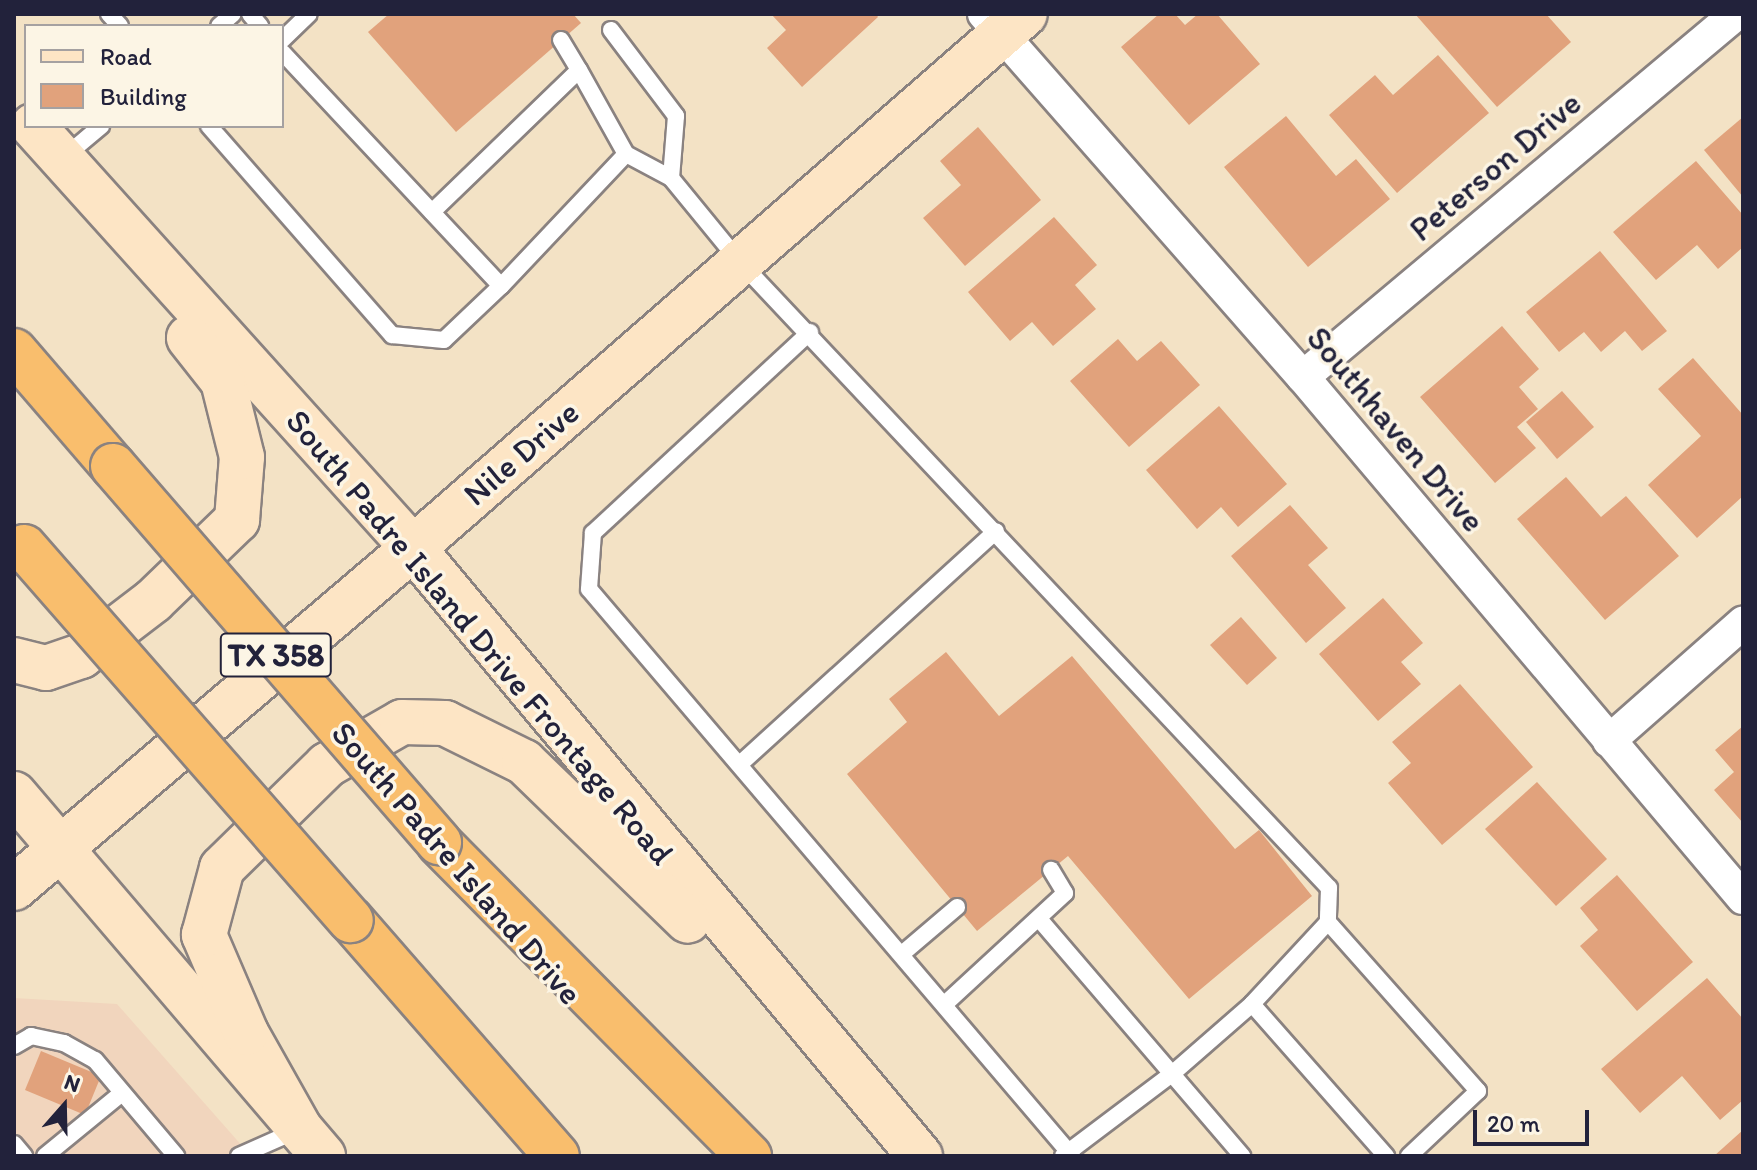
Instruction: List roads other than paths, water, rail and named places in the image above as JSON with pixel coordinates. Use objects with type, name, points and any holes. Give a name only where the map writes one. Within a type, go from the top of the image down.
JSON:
[{"type":"highway","name":"South Padre Island Drive","points":[[14,351],[711,1156]]},
{"type":"highway","points":[[19,540],[557,1156]]},
{"type":"highway","points":[[439,843],[749,1156]]},
{"type":"main road","name":"Nile Drive","points":[[14,888],[413,548],[739,261],[1003,21]]},
{"type":"main road","name":"South Padre Island Drive Frontage Road","points":[[35,128],[413,548],[920,1156]]},
{"type":"main road","points":[[14,660],[46,668],[81,656],[153,601],[237,520],[242,457],[223,381],[131,263],[66,162]]},
{"type":"main road","points":[[311,1142],[246,1033],[204,935],[222,868],[327,765],[402,722],[445,723],[524,762],[887,1116]]},
{"type":"main road","points":[[14,794],[311,1142]]},
{"type":"street","name":"Peterson Drive","points":[[1303,377],[1736,14]]},
{"type":"street","name":"Southhaven Drive","points":[[1003,21],[1743,898]]},
{"type":"street","points":[[1609,741],[1743,623]]},
{"type":"lane","points":[[284,38],[309,14]]},
{"type":"lane","points":[[611,30],[676,116],[671,178]]},
{"type":"lane","points":[[561,40],[626,154],[671,178],[739,261],[810,332],[1329,888],[1328,922],[1252,1004],[1173,1073],[1068,1155],[946,1003],[589,589],[593,533],[810,332]]},
{"type":"lane","points":[[284,54],[501,286]]},
{"type":"lane","points":[[432,212],[579,70]]},
{"type":"lane","points":[[66,162],[99,128]]},
{"type":"lane","points":[[211,128],[392,335],[444,340],[501,286],[626,154]]},
{"type":"lane","points":[[740,764],[996,531]]},
{"type":"lane","points":[[946,1003],[1040,920],[1065,893],[1051,870]]},
{"type":"lane","points":[[903,953],[957,907]]},
{"type":"lane","points":[[1040,920],[1242,1156]]},
{"type":"lane","points":[[1328,922],[1478,1091],[1409,1156]]},
{"type":"lane","points":[[1252,1004],[1386,1156]]},
{"type":"lane","points":[[14,1046],[31,1036],[64,1043],[95,1060],[176,1156]]},
{"type":"lane","points":[[45,1156],[122,1093]]},
{"type":"lane","points":[[239,1156],[311,1142]]},
{"type":"lane","points":[[14,1144],[24,1156]]}]
